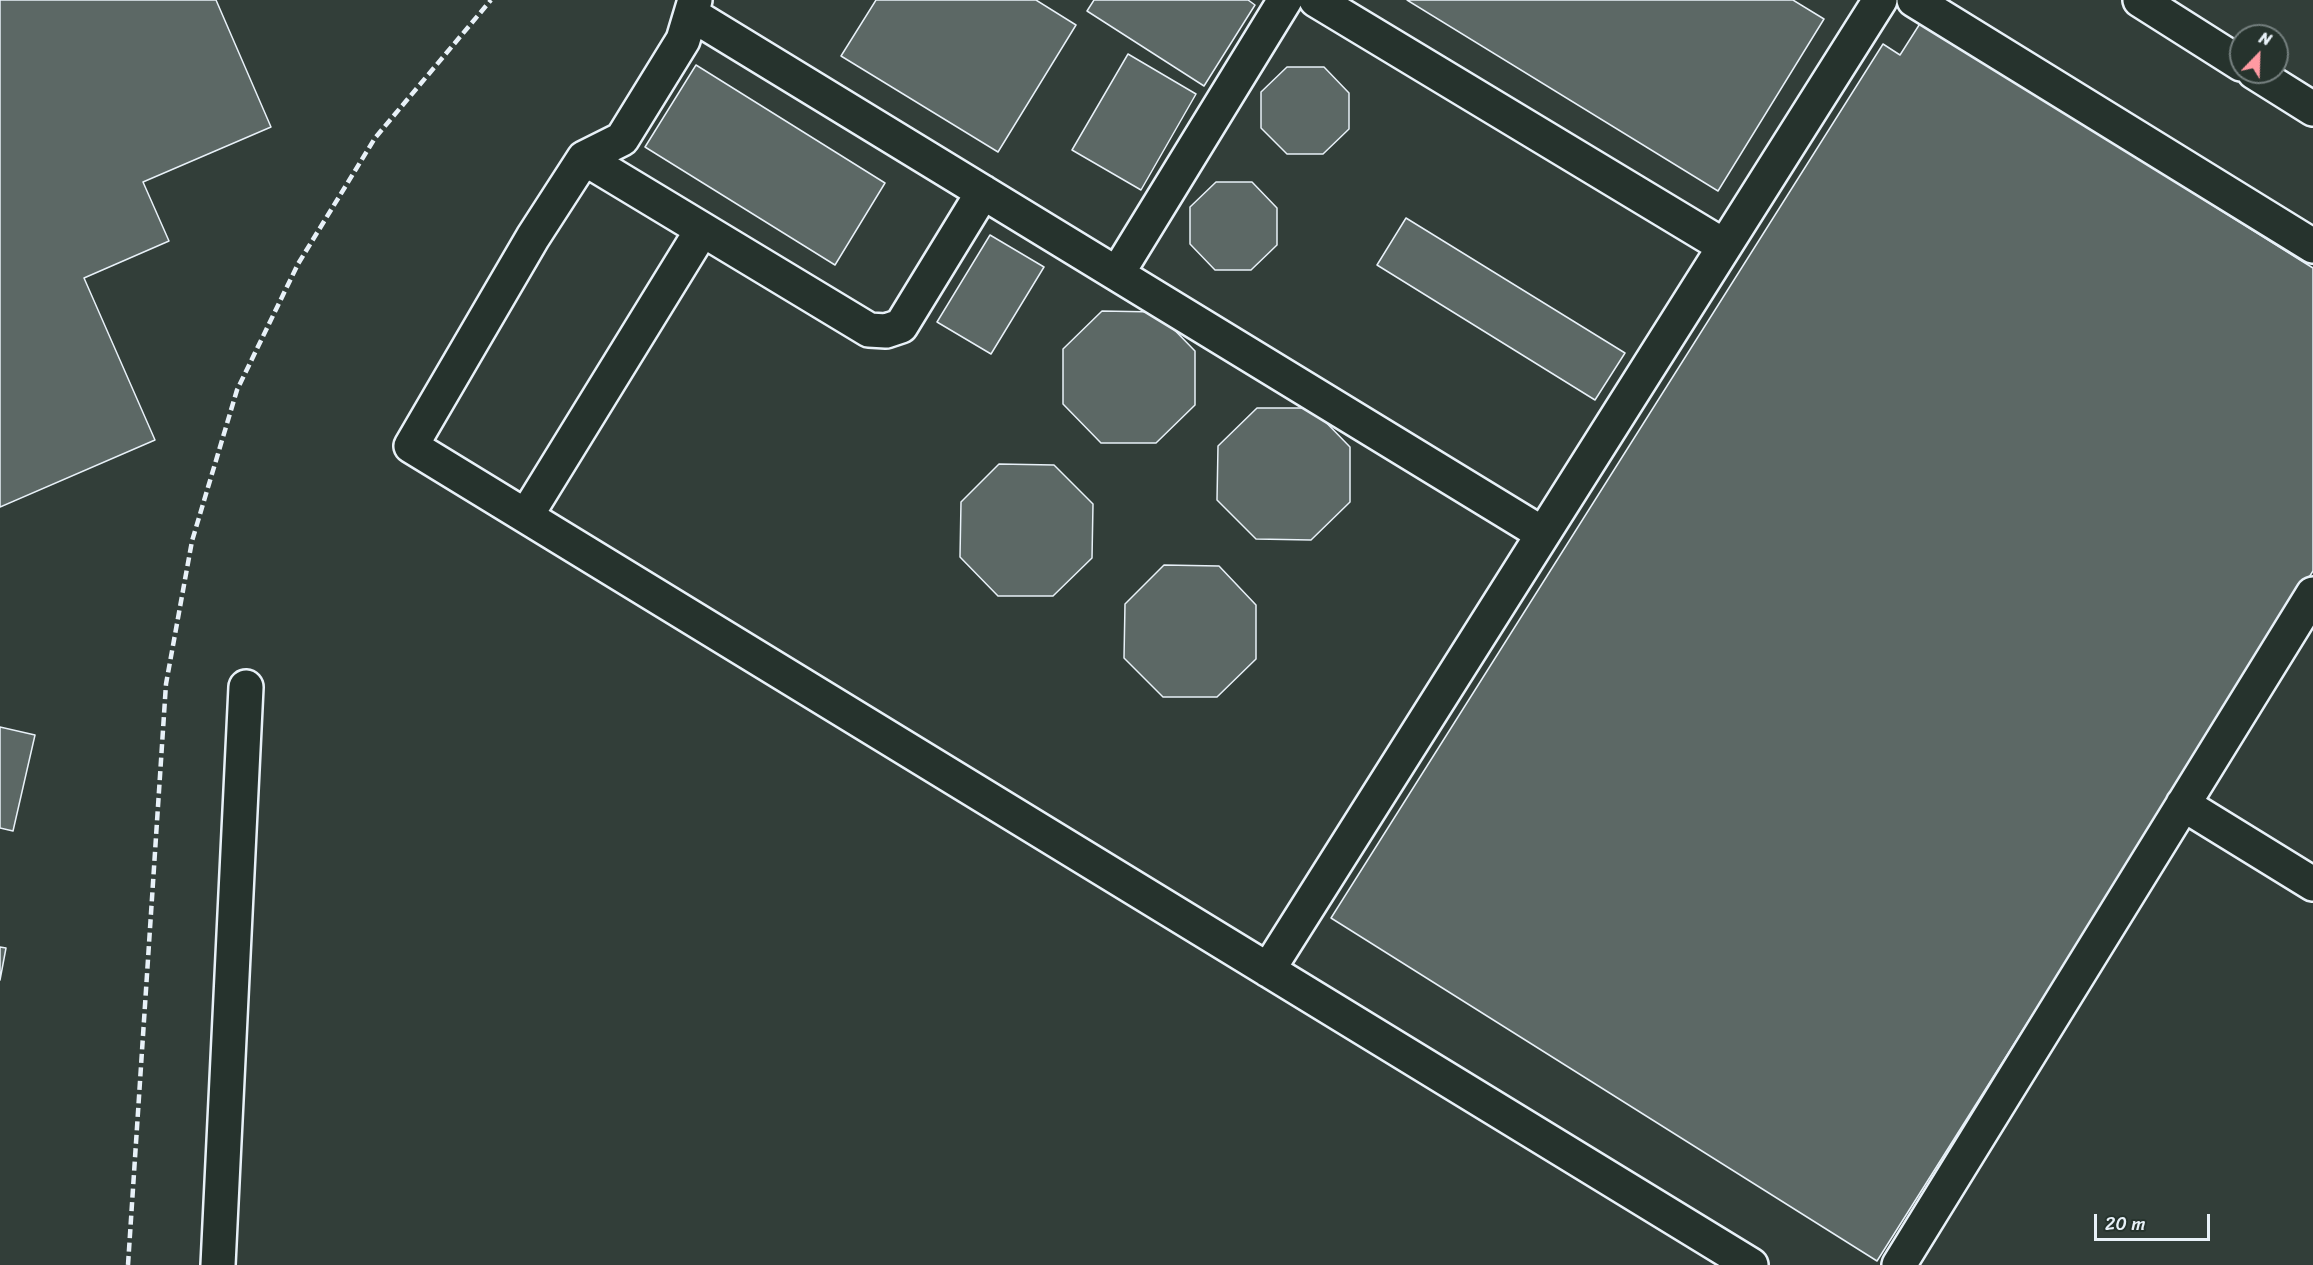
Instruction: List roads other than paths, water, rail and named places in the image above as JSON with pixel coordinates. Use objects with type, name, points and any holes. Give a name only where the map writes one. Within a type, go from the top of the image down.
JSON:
[{"type":"street","points":[[1118,274],[1285,0]]},
{"type":"street","points":[[1316,0],[1724,246]]},
{"type":"street","points":[[1914,0],[2313,246]]},
{"type":"street","points":[[2140,0],[2229,56]]},
{"type":"street","points":[[1268,970],[1724,246],[1871,3]]},
{"type":"street","points":[[1543,534],[983,192],[693,7],[683,40],[622,139],[584,158],[532,237],[411,446],[1751,1265]]},
{"type":"street","points":[[2273,84],[2313,109]]},
{"type":"street","points":[[584,158],[869,330],[886,332],[901,326],[983,192]]},
{"type":"street","points":[[526,516],[702,230]]},
{"type":"street","points":[[1899,1265],[2313,594]]},
{"type":"street","points":[[218,1265],[246,687]]},
{"type":"street","points":[[2183,804],[2313,884]]},
{"type":"railway","points":[[128,1265],[166,684],[192,541],[237,390],[298,264],[375,138],[491,0]]}]
